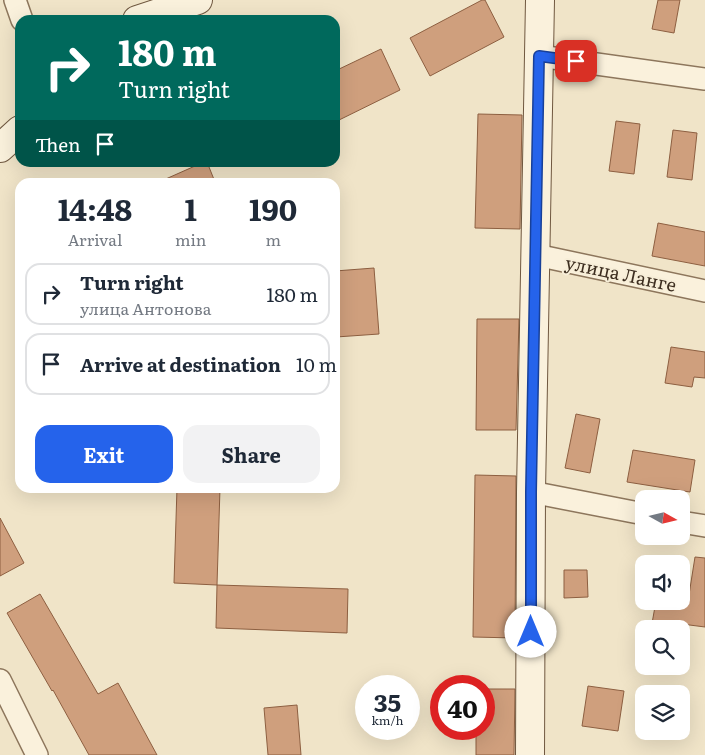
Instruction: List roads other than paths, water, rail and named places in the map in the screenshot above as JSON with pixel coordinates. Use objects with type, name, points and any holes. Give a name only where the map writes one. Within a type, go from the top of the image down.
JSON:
[{"type":"street","points":[[15,0],[20,15]]},
{"type":"street","points":[[152,15],[198,0]]},
{"type":"street","points":[[536,754],[531,492],[540,0]]},
{"type":"street","points":[[539,56],[705,79]]},
{"type":"street","points":[[0,148],[15,134]]},
{"type":"street","name":"улица Ланге","points":[[536,255],[705,291]]},
{"type":"street","points":[[531,492],[635,512]]},
{"type":"street","points":[[690,524],[705,526]]},
{"type":"street","points":[[0,680],[37,755]]}]
